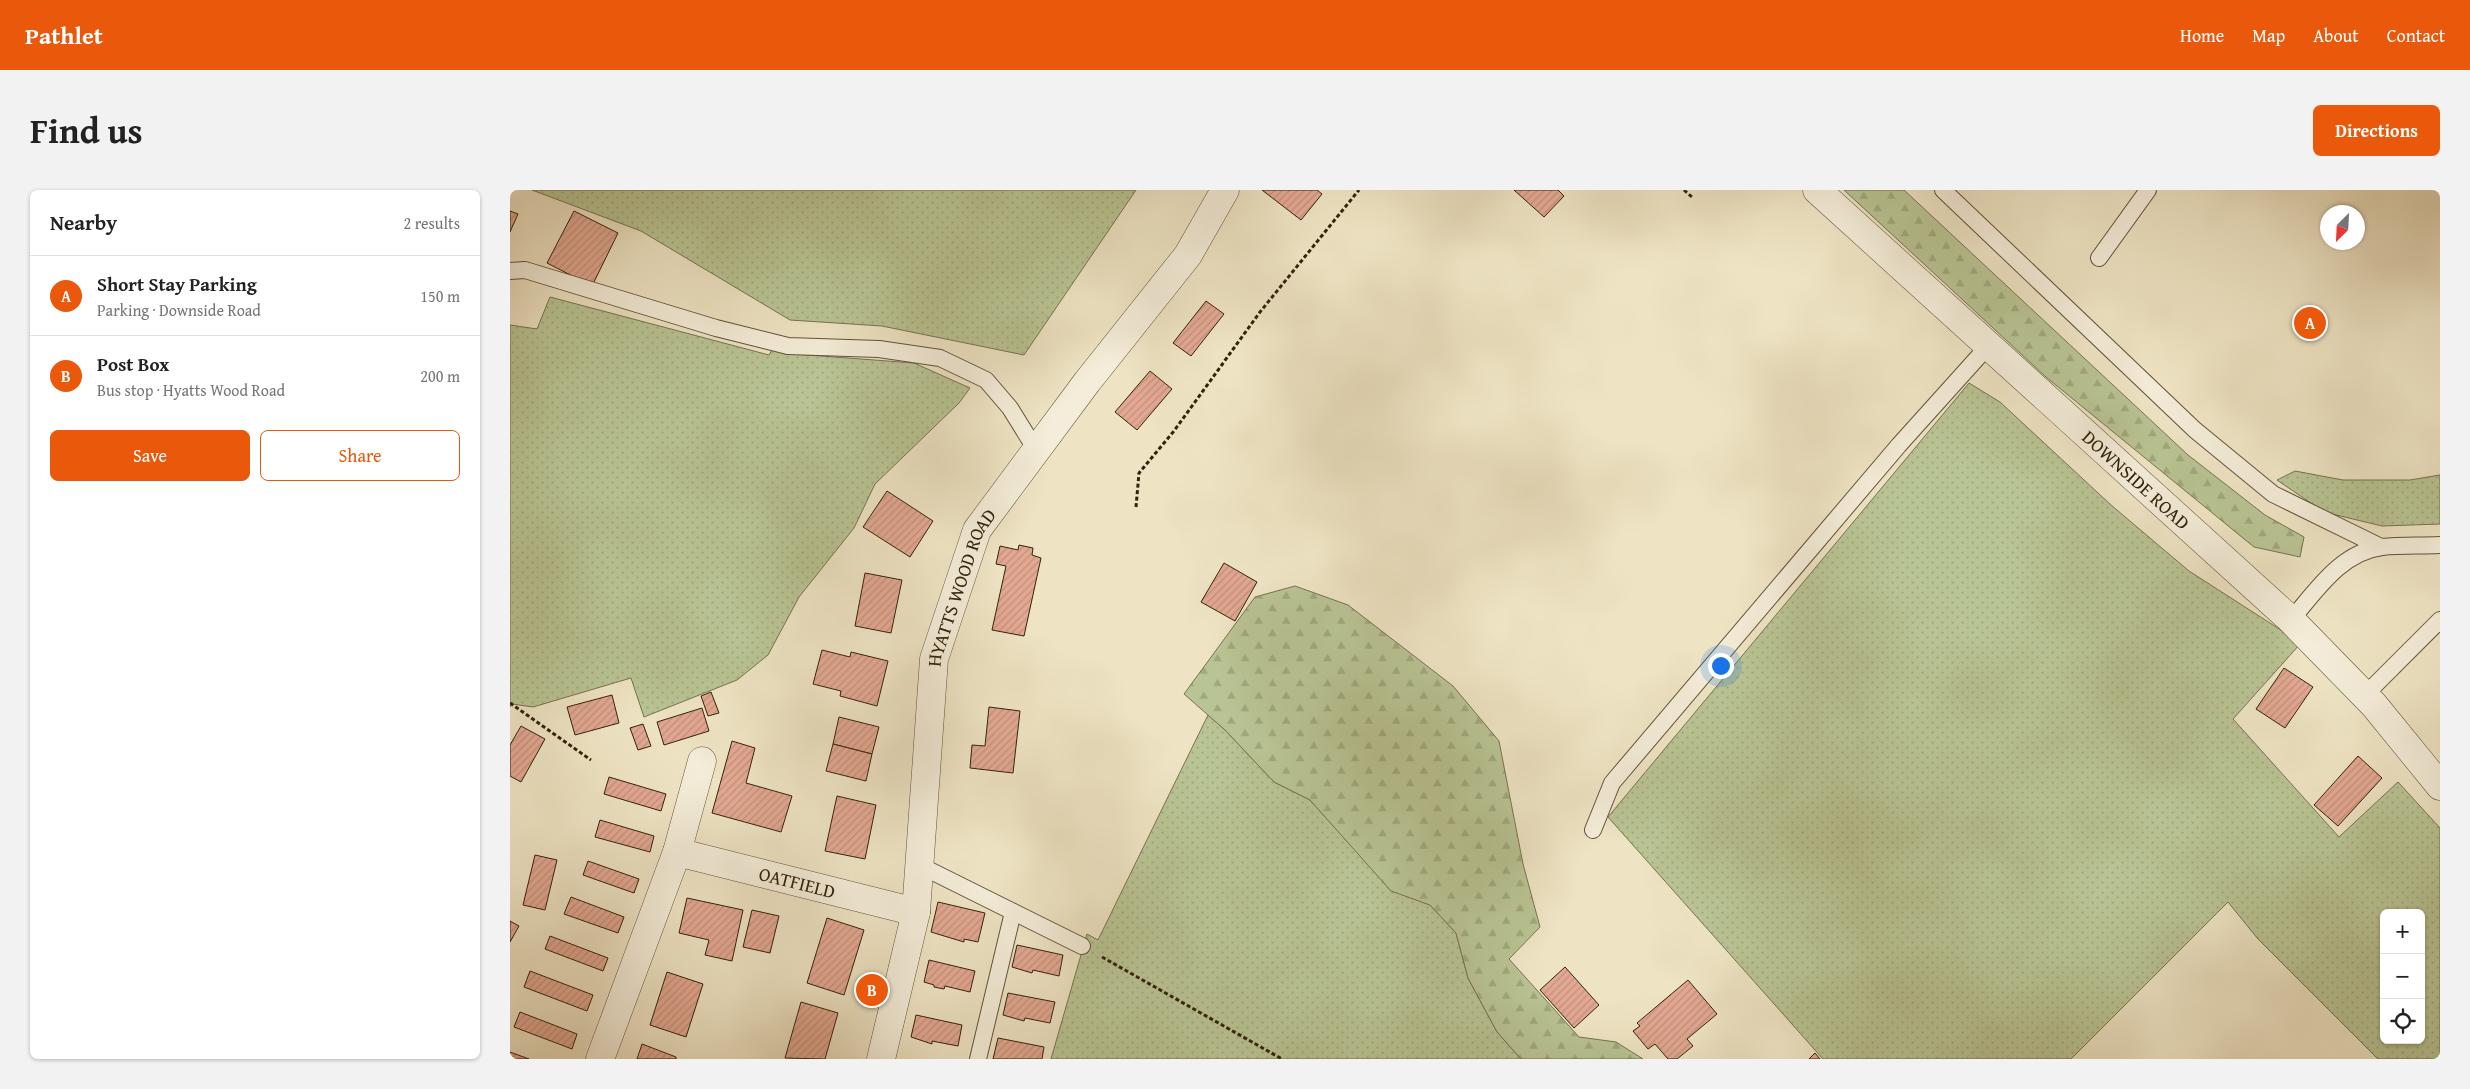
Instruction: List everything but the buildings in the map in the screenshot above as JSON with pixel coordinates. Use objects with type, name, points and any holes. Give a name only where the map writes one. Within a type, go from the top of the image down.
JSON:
[{"type":"street","name":"HYATTS WOOD ROAD","points":[[881,1059],[916,912],[934,659],[977,530],[1036,450],[1188,255],[1225,190]]},
{"type":"street","name":"DOWNSIDE ROAD","points":[[1817,190],[2292,620],[2365,695],[2440,786]]},
{"type":"street","points":[[600,1059],[677,852],[702,761]]},
{"type":"street","name":"OATFIELD","points":[[677,852],[916,912]]},
{"type":"lane","points":[[1943,190],[2195,430],[2273,494],[2381,547]]},
{"type":"lane","points":[[2099,258],[2148,190]]},
{"type":"lane","points":[[510,271],[525,270],[716,328],[788,346],[879,349],[940,358],[986,380],[1010,408],[1036,450]]},
{"type":"lane","points":[[1593,830],[1612,783],[1899,445],[1989,346]]},
{"type":"lane","points":[[2292,620],[2330,574],[2355,555],[2381,547],[2440,545]]},
{"type":"lane","points":[[2365,695],[2440,620]]},
{"type":"lane","points":[[919,865],[1082,946]]},
{"type":"lane","points":[[978,1059],[1013,912]]},
{"type":"path","points":[[1136,506],[1139,473],[1174,431],[1260,312],[1358,190]]},
{"type":"path","points":[[1684,190],[1694,198]]},
{"type":"path","points":[[510,703],[591,760]]},
{"type":"path","points":[[1082,946],[1282,1059]]},
{"type":"green space","points":[[532,190],[1136,190],[1024,355],[882,326],[790,320],[641,231]]},
{"type":"green space","points":[[1844,190],[1904,190],[2188,455],[2265,515],[2304,537],[2300,557],[2254,547],[2046,377]]},
{"type":"green space","points":[[550,297],[769,355],[772,350],[795,354],[914,363],[970,388],[959,403],[875,484],[854,528],[799,597],[768,655],[737,680],[644,717],[631,678],[533,707],[512,704],[510,707],[510,325],[537,329]]},
{"type":"green space","points":[[1969,383],[2000,402],[2111,505],[2189,571],[2301,643],[2233,719],[2339,837],[2398,782],[2440,828],[2440,1059],[2378,1059],[2258,939],[2228,902],[2071,1059],[1823,1059],[1608,817]]},
{"type":"green space","points":[[2295,471],[2343,480],[2410,480],[2440,475],[2440,524],[2382,526],[2324,512],[2277,480]]},
{"type":"green space","points":[[1295,586],[1348,605],[1453,686],[1499,741],[1523,864],[1540,927],[1509,959],[1579,1037],[1616,1042],[1643,1059],[1521,1059],[1497,1032],[1468,978],[1456,933],[1430,905],[1391,891],[1310,800],[1274,782],[1225,730],[1184,694],[1255,597]]},
{"type":"green space","points":[[1208,715],[1225,730],[1274,782],[1310,800],[1391,890],[1430,905],[1456,933],[1468,978],[1497,1032],[1521,1059],[1051,1059],[1087,934],[1098,940]]},
{"type":"place","name":"Short Stay Parking","points":[[2310,323]]},
{"type":"place","name":"Post Box","points":[[872,990]]}]
